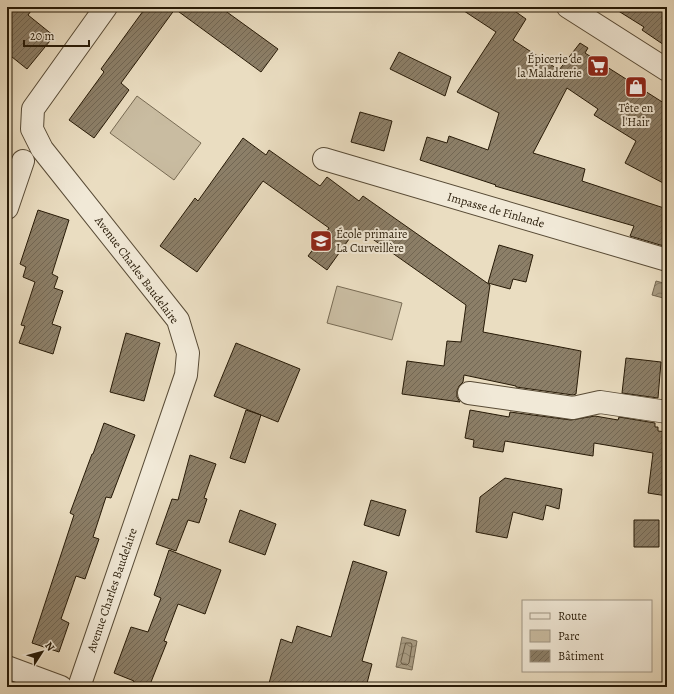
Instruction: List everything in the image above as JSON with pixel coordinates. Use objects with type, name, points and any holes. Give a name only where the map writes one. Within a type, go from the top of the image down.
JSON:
[{"type":"street","name":"Avenue Charles Baudelaire","points":[[81,683],[186,375],[188,353],[178,320],[42,149],[32,129],[33,109],[106,7]]},
{"type":"street","points":[[568,7],[667,70]]},
{"type":"street","points":[[7,208],[15,158],[42,149]]},
{"type":"street","name":"Impasse de Finlande","points":[[324,159],[667,260]]},
{"type":"street","points":[[469,393],[573,408],[600,402],[667,412]]},
{"type":"street","points":[[7,667],[59,686]]},
{"type":"green space","points":[[137,96],[201,143],[174,180],[110,133]]},
{"type":"green space","points":[[337,286],[402,303],[392,340],[327,323]]},
{"type":"water","points":[[656,281],[667,284],[667,299],[652,295]]},
{"type":"water","points":[[402,637],[417,641],[412,670],[396,667]]},
{"type":"building","points":[[7,7],[34,7],[28,15],[54,36],[27,69],[7,53]]},
{"type":"building","points":[[146,7],[220,7],[278,49],[261,72],[175,9],[121,83],[129,90],[94,138],[69,120],[104,72],[101,69]]},
{"type":"building","points":[[458,7],[509,7],[526,19],[513,40],[559,70],[580,43],[588,48],[585,53],[667,105],[667,185],[625,163],[636,141],[594,115],[598,109],[567,88],[533,153],[585,169],[582,181],[667,209],[667,247],[630,236],[634,226],[495,186],[496,185],[420,160],[427,137],[447,143],[449,136],[488,150],[499,113],[457,92],[496,32]]},
{"type":"building","points":[[612,7],[667,7],[667,47],[642,30],[644,27]]},
{"type":"building","points":[[399,52],[451,77],[445,96],[390,69]]},
{"type":"building","points":[[360,112],[392,121],[384,151],[351,142]]},
{"type":"building","points":[[243,138],[266,155],[269,150],[320,186],[327,177],[359,201],[363,196],[490,285],[483,332],[581,351],[576,394],[573,395],[516,387],[464,375],[463,382],[457,391],[457,397],[460,402],[402,394],[407,361],[444,366],[447,341],[461,342],[466,305],[357,228],[327,270],[308,256],[329,228],[263,181],[197,272],[160,246],[195,198],[198,201]]},
{"type":"building","points":[[38,210],[69,220],[52,274],[58,277],[54,288],[63,291],[52,324],[61,327],[53,354],[19,343],[25,326],[21,325],[35,282],[23,277],[26,267],[20,264]]},
{"type":"building","points":[[499,245],[533,255],[526,282],[513,279],[510,289],[488,283]]},
{"type":"building","points":[[126,333],[160,343],[144,401],[110,392]]},
{"type":"building","points":[[236,343],[300,369],[278,422],[214,396]]},
{"type":"building","points":[[626,358],[661,362],[658,398],[622,393]]},
{"type":"building","points":[[246,410],[261,415],[245,463],[230,458]]},
{"type":"building","points":[[470,410],[509,417],[510,412],[571,420],[595,416],[618,420],[619,417],[655,423],[655,427],[658,427],[658,431],[667,432],[667,496],[648,493],[653,453],[594,443],[593,456],[505,441],[503,452],[473,447],[474,440],[465,438]]},
{"type":"building","points":[[104,423],[135,435],[111,498],[106,497],[93,537],[99,539],[85,579],[76,576],[61,619],[69,623],[59,652],[32,643],[74,515],[70,513]]},
{"type":"building","points":[[190,455],[216,464],[204,498],[207,499],[199,523],[188,520],[176,551],[156,544],[172,499],[178,500]]},
{"type":"building","points":[[505,478],[562,489],[559,509],[546,505],[543,520],[513,512],[507,538],[476,532],[480,497]]},
{"type":"building","points":[[371,500],[406,510],[399,536],[364,525]]},
{"type":"building","points":[[240,510],[276,524],[265,555],[229,542]]},
{"type":"building","points":[[634,520],[659,520],[659,547],[634,547]]},
{"type":"building","points":[[169,550],[221,570],[205,614],[178,604],[164,641],[167,642],[149,687],[131,687],[134,681],[114,673],[131,627],[148,632],[161,598],[154,595]]},
{"type":"building","points":[[353,561],[387,572],[362,661],[372,664],[366,687],[268,687],[281,639],[292,643],[297,626],[331,637]]},
{"type":"place","name":"Épicerie de la Maladrerie","points":[[598,66]]},
{"type":"place","name":"Tête en l'Hair","points":[[636,87]]},
{"type":"place","name":"École primaire La Curveillère","points":[[321,241]]}]
